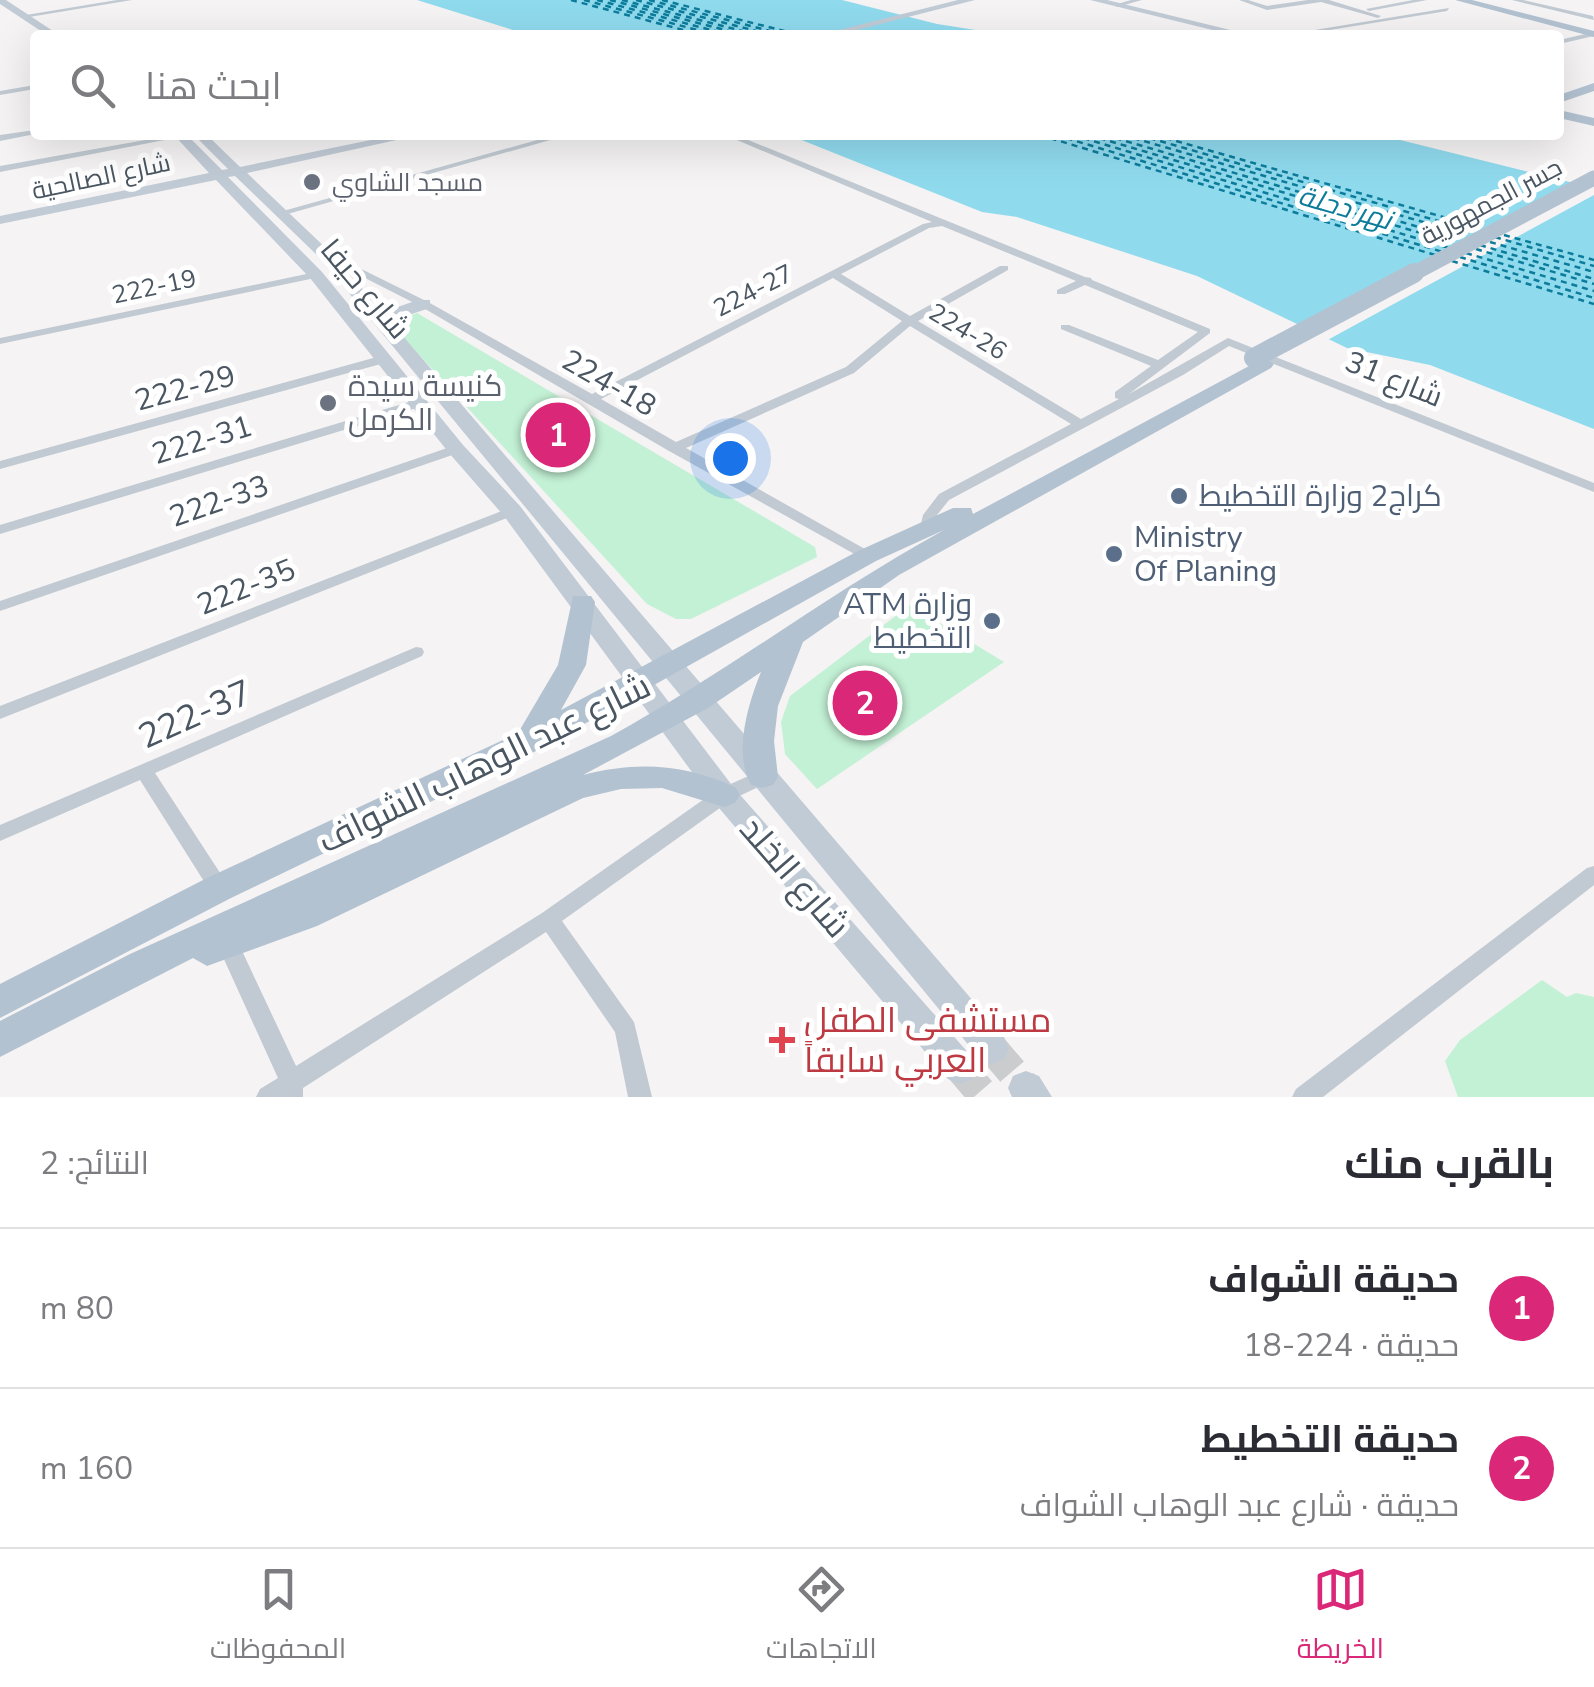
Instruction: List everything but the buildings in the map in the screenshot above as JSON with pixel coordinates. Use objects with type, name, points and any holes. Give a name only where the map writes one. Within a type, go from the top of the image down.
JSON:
[{"type":"main road","points":[[0,0],[46,30]]},
{"type":"main road","points":[[845,30],[970,0]]},
{"type":"main road","points":[[858,30],[982,0]]},
{"type":"main road","points":[[1006,0],[1032,0]]},
{"type":"main road","points":[[1095,0],[1224,30]]},
{"type":"main road","points":[[1462,0],[1594,31]]},
{"type":"main road","points":[[1480,0],[1594,31]]},
{"type":"main road","points":[[1480,0],[1576,22],[1594,31]]},
{"type":"main road","points":[[0,16],[30,34]]},
{"type":"main road","points":[[1564,88],[1594,78]]},
{"type":"main road","points":[[1564,98],[1594,87]]},
{"type":"main road","points":[[1564,109],[1594,98]]},
{"type":"main road","points":[[1564,112],[1594,120]]},
{"type":"main road","name":"شارع حيفا","points":[[187,140],[281,213],[325,256],[668,665]]},
{"type":"main road","name":"شارع حيفا","points":[[204,140],[456,449],[512,511],[638,681]]},
{"type":"main road","name":"شارع الصالحية","points":[[0,210],[378,140]]},
{"type":"main road","name":"شارع الصالحية","points":[[0,220],[226,169]]},
{"type":"main road","name":"جسر الجمهورية","points":[[973,515],[1594,178]]},
{"type":"main road","name":"جسر الجمهورية","points":[[1259,361],[1594,186]]},
{"type":"main road","points":[[377,320],[424,304]]},
{"type":"main road","name":"شارع عبد الوهاب الشواف","points":[[0,1002],[219,888],[526,743],[867,556],[927,528],[973,515]]},
{"type":"main road","name":"شارع عبد الوهاب الشواف","points":[[0,1040],[143,964],[664,720],[973,515]]},
{"type":"main road","points":[[526,743],[554,703],[572,665],[582,602]]},
{"type":"main road","points":[[762,777],[756,742],[761,714],[774,672],[795,632]]},
{"type":"main road","name":"شارع الخلد","points":[[668,665],[992,1048]]},
{"type":"main road","name":"شارع الخلد","points":[[638,681],[724,795],[960,1068]]},
{"type":"main road","points":[[143,964],[228,944],[306,916],[559,794],[596,782],[628,775],[674,776],[696,780],[724,795]]},
{"type":"street","points":[[81,0],[90,6]]},
{"type":"street","points":[[23,16],[129,0]]},
{"type":"street","points":[[1117,5],[1140,0]]},
{"type":"street","points":[[1242,0],[1267,8],[1321,0],[1382,18]]},
{"type":"street","points":[[1303,30],[1332,21],[1359,11],[1419,0],[1446,9],[1382,18],[1332,21],[1317,19]]},
{"type":"street","points":[[1514,0],[1594,18]]},
{"type":"street","points":[[1536,5],[1559,0]]},
{"type":"street","points":[[1576,22],[1594,18]]},
{"type":"street","points":[[1564,40],[1594,31]]},
{"type":"street","points":[[0,93],[30,88]]},
{"type":"street","points":[[0,138],[30,133]]},
{"type":"street","points":[[0,169],[154,140]]},
{"type":"street","points":[[281,213],[546,140]]},
{"type":"street","points":[[741,140],[938,224],[957,226],[1201,326],[1205,334],[1076,422],[944,497],[930,515],[927,528]]},
{"type":"street","name":"224-27","points":[[590,400],[926,226],[938,224]]},
{"type":"street","name":"224-18","points":[[325,256],[424,304],[867,556]]},
{"type":"street","points":[[674,448],[850,370],[908,322],[1004,268]]},
{"type":"street","name":"224-26","points":[[833,274],[1076,422]]},
{"type":"street","name":"222-19","points":[[0,341],[316,276]]},
{"type":"street","points":[[1061,292],[1087,280]]},
{"type":"street","points":[[1065,327],[1158,365]]},
{"type":"street","name":"شارع 31","points":[[1076,422],[1179,372],[1221,342],[1240,343],[1594,488]]},
{"type":"street","name":"222-29","points":[[0,465],[384,360]]},
{"type":"street","name":"222-31","points":[[0,530],[419,403]]},
{"type":"street","name":"222-33","points":[[0,606],[456,449]]},
{"type":"street","name":"222-35","points":[[0,713],[512,511]]},
{"type":"street","name":"222-37","points":[[0,833],[416,652]]},
{"type":"street","points":[[145,772],[219,888]]},
{"type":"street","points":[[268,1097],[292,1089],[549,919],[724,795],[762,777]]},
{"type":"street","points":[[1304,1097],[1594,874]]},
{"type":"street","points":[[549,919],[626,1029],[640,1097]]},
{"type":"street","points":[[228,944],[292,1089]]},
{"type":"green space","points":[[417,313],[815,547],[817,557],[691,619],[676,619],[647,604],[390,323]]},
{"type":"green space","points":[[910,605],[1004,662],[817,789],[785,754],[781,722],[790,696]]},
{"type":"green space","points":[[1542,980],[1567,997],[1576,993],[1594,997],[1594,1097],[1458,1097],[1445,1061],[1460,1040]]},
{"type":"water","points":[[417,0],[842,0],[976,30],[513,30]]},
{"type":"water","name":"نهر دجلة","points":[[802,140],[1400,140],[1594,188],[1594,429],[1430,365],[1347,348],[1197,276],[1017,217],[982,212]]},
{"type":"pier","points":[[1594,183],[1594,195],[1322,343],[1292,328]]},
{"type":"ferry route","points":[[571,0],[683,30]]},
{"type":"ferry route","points":[[584,0],[697,30]]},
{"type":"ferry route","points":[[597,0],[711,30]]},
{"type":"ferry route","points":[[610,0],[725,30]]},
{"type":"ferry route","points":[[622,0],[739,30]]},
{"type":"ferry route","points":[[636,0],[753,30]]},
{"type":"ferry route","points":[[649,0],[766,30]]},
{"type":"ferry route","points":[[662,0],[780,30]]},
{"type":"ferry route","points":[[1056,140],[1435,255]]},
{"type":"ferry route","points":[[1073,140],[1443,252]]},
{"type":"ferry route","points":[[1090,140],[1449,248]]},
{"type":"ferry route","points":[[1106,140],[1458,244]]},
{"type":"ferry route","points":[[1122,140],[1463,240]]},
{"type":"ferry route","points":[[1140,140],[1468,235]]},
{"type":"ferry route","points":[[1156,140],[1477,232]]},
{"type":"ferry route","points":[[1173,140],[1482,228]]},
{"type":"ferry route","points":[[1504,235],[1594,260]]},
{"type":"ferry route","points":[[1495,237],[1594,266]]},
{"type":"ferry route","points":[[1490,242],[1594,272]]},
{"type":"ferry route","points":[[1480,245],[1594,279]]},
{"type":"ferry route","points":[[1476,249],[1594,284]]},
{"type":"ferry route","points":[[1466,253],[1594,291]]},
{"type":"ferry route","points":[[1460,257],[1594,298]]},
{"type":"ferry route","points":[[1452,261],[1594,304]]},
{"type":"tunnel","points":[[992,1048],[1026,1088]]},
{"type":"tunnel","points":[[960,1068],[985,1097]]},
{"type":"place","name":"مسجد الشاوي","points":[[312,182]]},
{"type":"place","name":"كنيسة سيدة الكرمل","points":[[328,403]]},
{"type":"place","name":"حديقة الشواف","points":[[558,435]]},
{"type":"place","name":"كراج2 وزارة التخطيط","points":[[1179,496]]},
{"type":"place","name":"Ministry Of Planing","points":[[1114,554]]},
{"type":"place","name":"ATM وزارة التخطيط","points":[[992,621]]},
{"type":"place","name":"حديقة التخطيط","points":[[865,703]]},
{"type":"place","name":"مستشفى الطفل العربي سابقاً","points":[[782,1040]]}]
